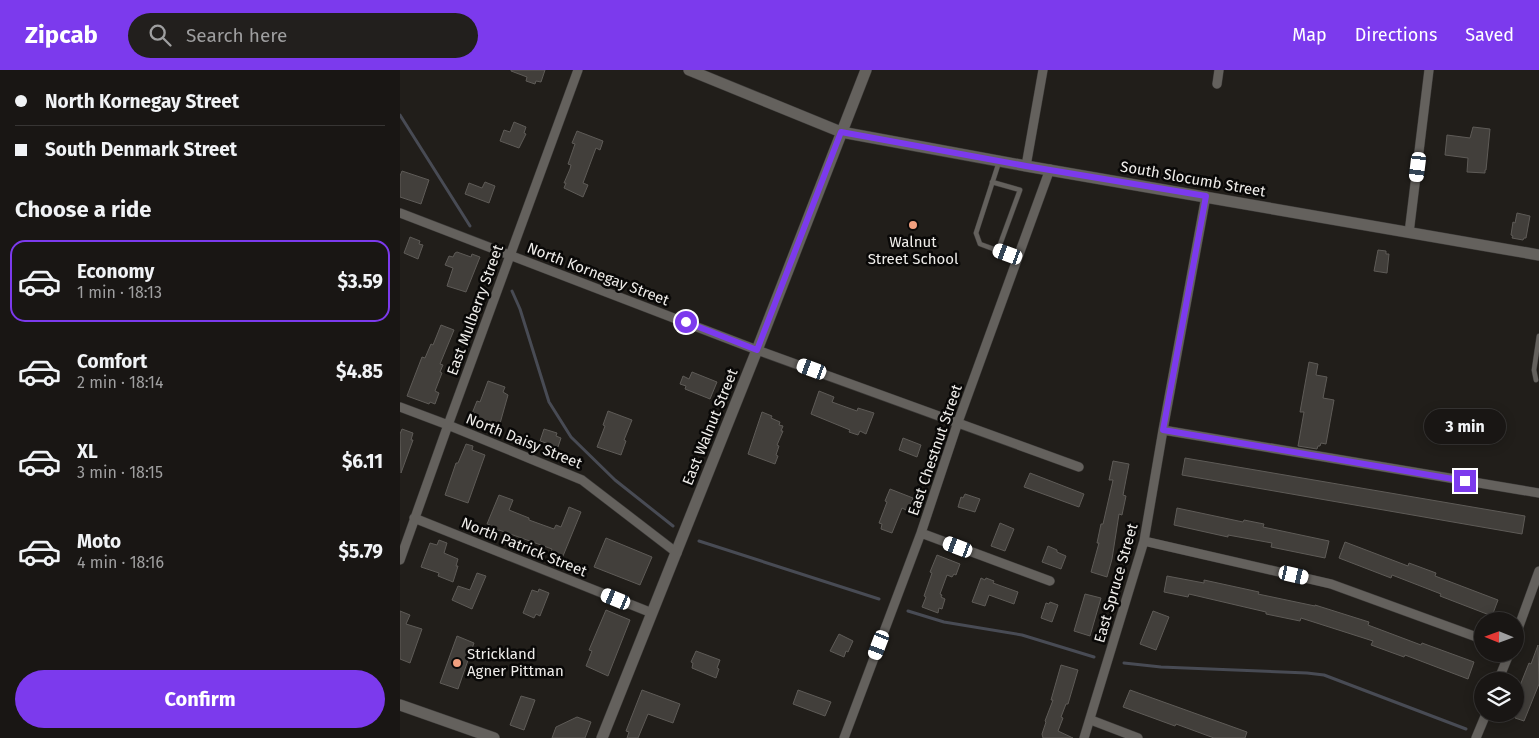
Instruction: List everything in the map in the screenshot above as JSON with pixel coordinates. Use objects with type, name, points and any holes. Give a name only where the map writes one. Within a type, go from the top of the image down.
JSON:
[{"type":"street","name":"East Mulberry Street","points":[[400,560],[578,70]]},
{"type":"street","name":"South Slocumb Street","points":[[689,70],[841,132],[1539,255]]},
{"type":"street","name":"East Walnut Street","points":[[602,738],[757,350],[866,70]]},
{"type":"street","points":[[1026,166],[1043,70]]},
{"type":"street","points":[[1216,84],[1219,70]]},
{"type":"street","points":[[1410,233],[1430,70]]},
{"type":"street","name":"East Chestnut Street","points":[[844,738],[921,533],[958,422],[1050,169]]},
{"type":"street","name":"East Spruce Street","points":[[1084,738],[1144,541],[1206,196]]},
{"type":"street","name":"North Kornegay Street","points":[[400,214],[510,254],[757,350],[1079,467]]},
{"type":"street","name":"North Daisy Street","points":[[400,407],[448,424],[582,480],[676,553]]},
{"type":"street","points":[[1163,430],[1539,493]]},
{"type":"street","name":"North Patrick Street","points":[[414,518],[652,613]]},
{"type":"street","points":[[921,533],[1050,581]]},
{"type":"street","points":[[1144,541],[1331,584],[1474,636]]},
{"type":"street","points":[[1524,612],[1539,571]]},
{"type":"street","points":[[400,704],[494,738]]},
{"type":"street","points":[[1091,720],[1138,738]]},
{"type":"street","points":[[1476,738],[1483,722]]},
{"type":"lane","points":[[1000,161],[976,233],[980,244],[1018,258]]},
{"type":"lane","points":[[992,182],[1020,190],[998,250]]},
{"type":"lane","points":[[1536,380],[1534,370],[1539,336]]},
{"type":"building","points":[[511,70],[545,70],[541,82],[536,81],[535,84],[526,81],[527,77]]},
{"type":"building","points":[[514,122],[526,127],[524,133],[526,134],[519,148],[500,141],[504,130],[510,132]]},
{"type":"building","points":[[1473,127],[1490,129],[1485,173],[1467,172],[1468,158],[1445,155],[1447,135],[1470,138]]},
{"type":"building","points":[[577,131],[603,141],[600,150],[596,148],[583,183],[588,185],[583,197],[564,188],[571,165],[568,164],[575,144],[572,143]]},
{"type":"building","points":[[402,171],[429,180],[421,204],[400,197],[400,176]]},
{"type":"building","points":[[485,182],[495,186],[489,203],[465,194],[469,183],[482,188]]},
{"type":"building","points":[[1517,213],[1530,216],[1526,238],[1523,240],[1512,238],[1513,236],[1511,235]]},
{"type":"building","points":[[410,237],[420,241],[419,244],[423,245],[418,259],[404,253]]},
{"type":"building","points":[[1378,250],[1386,251],[1386,254],[1389,254],[1387,273],[1374,271]]},
{"type":"building","points":[[457,252],[471,257],[472,254],[480,257],[466,292],[447,286],[453,268],[445,265],[449,256],[453,257]]},
{"type":"building","points":[[441,325],[454,330],[440,364],[443,365],[440,372],[442,373],[435,391],[439,393],[435,404],[430,402],[429,404],[407,396],[422,357],[425,358],[431,344],[433,345]]},
{"type":"building","points":[[1309,362],[1318,364],[1316,375],[1327,377],[1323,398],[1334,400],[1326,444],[1321,443],[1317,449],[1298,446],[1304,412],[1300,412]]},
{"type":"building","points":[[692,372],[717,382],[710,399],[685,389],[686,386],[680,384],[683,376],[689,379]]},
{"type":"building","points":[[488,381],[505,387],[503,392],[508,395],[499,427],[474,419],[471,416],[477,401],[480,402]]},
{"type":"building","points":[[819,391],[834,397],[832,402],[857,411],[858,408],[874,413],[866,434],[860,431],[858,435],[849,432],[850,430],[811,414]]},
{"type":"building","points":[[608,411],[632,420],[624,440],[626,441],[621,455],[597,447],[605,426],[603,425]]},
{"type":"building","points":[[762,412],[772,416],[771,418],[780,422],[779,425],[783,426],[781,431],[783,431],[777,445],[779,446],[776,455],[778,456],[775,464],[748,454]]},
{"type":"building","points":[[402,429],[413,433],[411,440],[413,440],[401,473],[400,434]]},
{"type":"building","points":[[544,429],[557,433],[556,436],[561,438],[558,447],[540,441]]},
{"type":"building","points":[[903,438],[921,445],[917,457],[899,450]]},
{"type":"building","points":[[466,444],[473,446],[472,450],[485,455],[468,503],[445,495],[456,463],[458,463]]},
{"type":"building","points":[[1185,458],[1525,516],[1522,534],[1182,475]]},
{"type":"building","points":[[1113,461],[1129,464],[1123,495],[1126,496],[1122,515],[1119,514],[1112,559],[1107,577],[1091,572],[1113,480],[1109,480]]},
{"type":"building","points":[[1030,473],[1084,494],[1079,507],[1024,487]]},
{"type":"building","points":[[890,489],[913,498],[908,511],[902,508],[892,533],[881,529],[882,524],[879,523]]},
{"type":"building","points":[[965,494],[980,499],[975,512],[958,507],[961,497],[963,498]]},
{"type":"building","points":[[499,495],[513,500],[509,510],[554,529],[556,525],[561,527],[569,507],[581,512],[563,556],[551,552],[552,549],[499,530],[498,532],[488,529],[490,525],[487,524]]},
{"type":"building","points":[[1177,508],[1243,522],[1244,520],[1264,524],[1263,527],[1329,541],[1325,558],[1271,547],[1272,543],[1228,535],[1228,537],[1174,525]]},
{"type":"building","points":[[1000,523],[1014,529],[1005,551],[991,546]]},
{"type":"building","points":[[606,538],[652,557],[640,585],[594,567]]},
{"type":"building","points":[[439,540],[447,543],[444,553],[458,559],[453,582],[438,576],[439,573],[421,567],[430,543],[437,545]]},
{"type":"building","points":[[1345,542],[1408,566],[1409,563],[1436,573],[1435,576],[1498,600],[1494,612],[1482,612],[1392,575],[1391,578],[1339,558]]},
{"type":"building","points":[[1048,546],[1066,556],[1061,569],[1042,562]]},
{"type":"building","points":[[937,555],[960,564],[956,575],[954,574],[952,577],[947,575],[940,594],[945,599],[942,609],[939,608],[938,613],[922,607],[932,573],[930,572]]},
{"type":"building","points":[[477,573],[486,576],[472,609],[452,600],[458,586],[470,590]]},
{"type":"building","points":[[1167,576],[1204,583],[1204,580],[1259,592],[1258,594],[1315,605],[1369,622],[1368,625],[1474,662],[1468,679],[1405,655],[1404,657],[1371,645],[1373,641],[1301,618],[1300,621],[1189,594],[1188,597],[1164,592]]},
{"type":"building","points":[[981,578],[994,581],[993,583],[1018,592],[1014,604],[989,595],[985,606],[972,602]]},
{"type":"building","points":[[539,589],[549,593],[540,616],[536,614],[534,618],[523,613],[532,590],[538,592]]},
{"type":"building","points":[[1085,594],[1101,598],[1090,636],[1074,631]]},
{"type":"building","points":[[1050,602],[1058,605],[1052,622],[1041,618],[1046,603],[1049,604]]},
{"type":"building","points":[[606,610],[630,620],[608,676],[586,666],[592,651],[589,650]]},
{"type":"building","points":[[400,611],[410,615],[406,624],[422,629],[410,663],[400,659]]},
{"type":"building","points":[[1153,611],[1169,617],[1156,650],[1140,644]]},
{"type":"building","points":[[839,634],[853,641],[844,657],[830,651]]},
{"type":"building","name":"Strickland Agner Pittman","points":[[457,636],[474,643],[458,689],[440,683]]},
{"type":"building","points":[[1538,645],[1539,684],[1524,721],[1524,676],[1529,663],[1531,664]]},
{"type":"building","points":[[696,651],[720,660],[716,678],[692,668],[693,663],[691,662]]},
{"type":"building","points":[[1061,665],[1078,670],[1068,704],[1066,704],[1061,717],[1063,718],[1058,731],[1073,738],[1043,738],[1045,721],[1053,700],[1051,700]]},
{"type":"building","points":[[642,690],[680,704],[673,723],[648,714],[638,738],[627,738],[629,732],[626,731]]},
{"type":"building","points":[[798,690],[831,702],[825,716],[793,704]]},
{"type":"building","points":[[1130,690],[1247,732],[1245,738],[1214,738],[1123,707]]},
{"type":"building","points":[[521,696],[535,700],[524,730],[510,725]]},
{"type":"building","points":[[577,717],[591,722],[585,738],[552,738],[556,727]]},
{"type":"waterway","points":[[400,115],[470,226]]},
{"type":"waterway","points":[[512,291],[520,309],[549,402],[571,437],[615,480],[673,526]]},
{"type":"waterway","points":[[699,541],[879,599]]},
{"type":"waterway","points":[[908,611],[944,622],[1022,635],[1094,657]]},
{"type":"waterway","points":[[1124,663],[1161,667],[1324,675],[1466,729]]},
{"type":"place","name":"Walnut Street School","points":[[913,225]]},
{"type":"place","name":"Strickland Agner Pittman","points":[[457,663]]},
{"type":"route","points":[[686,322],[757,350],[841,132],[1026,166],[1206,196],[1163,430],[1465,481]]}]
